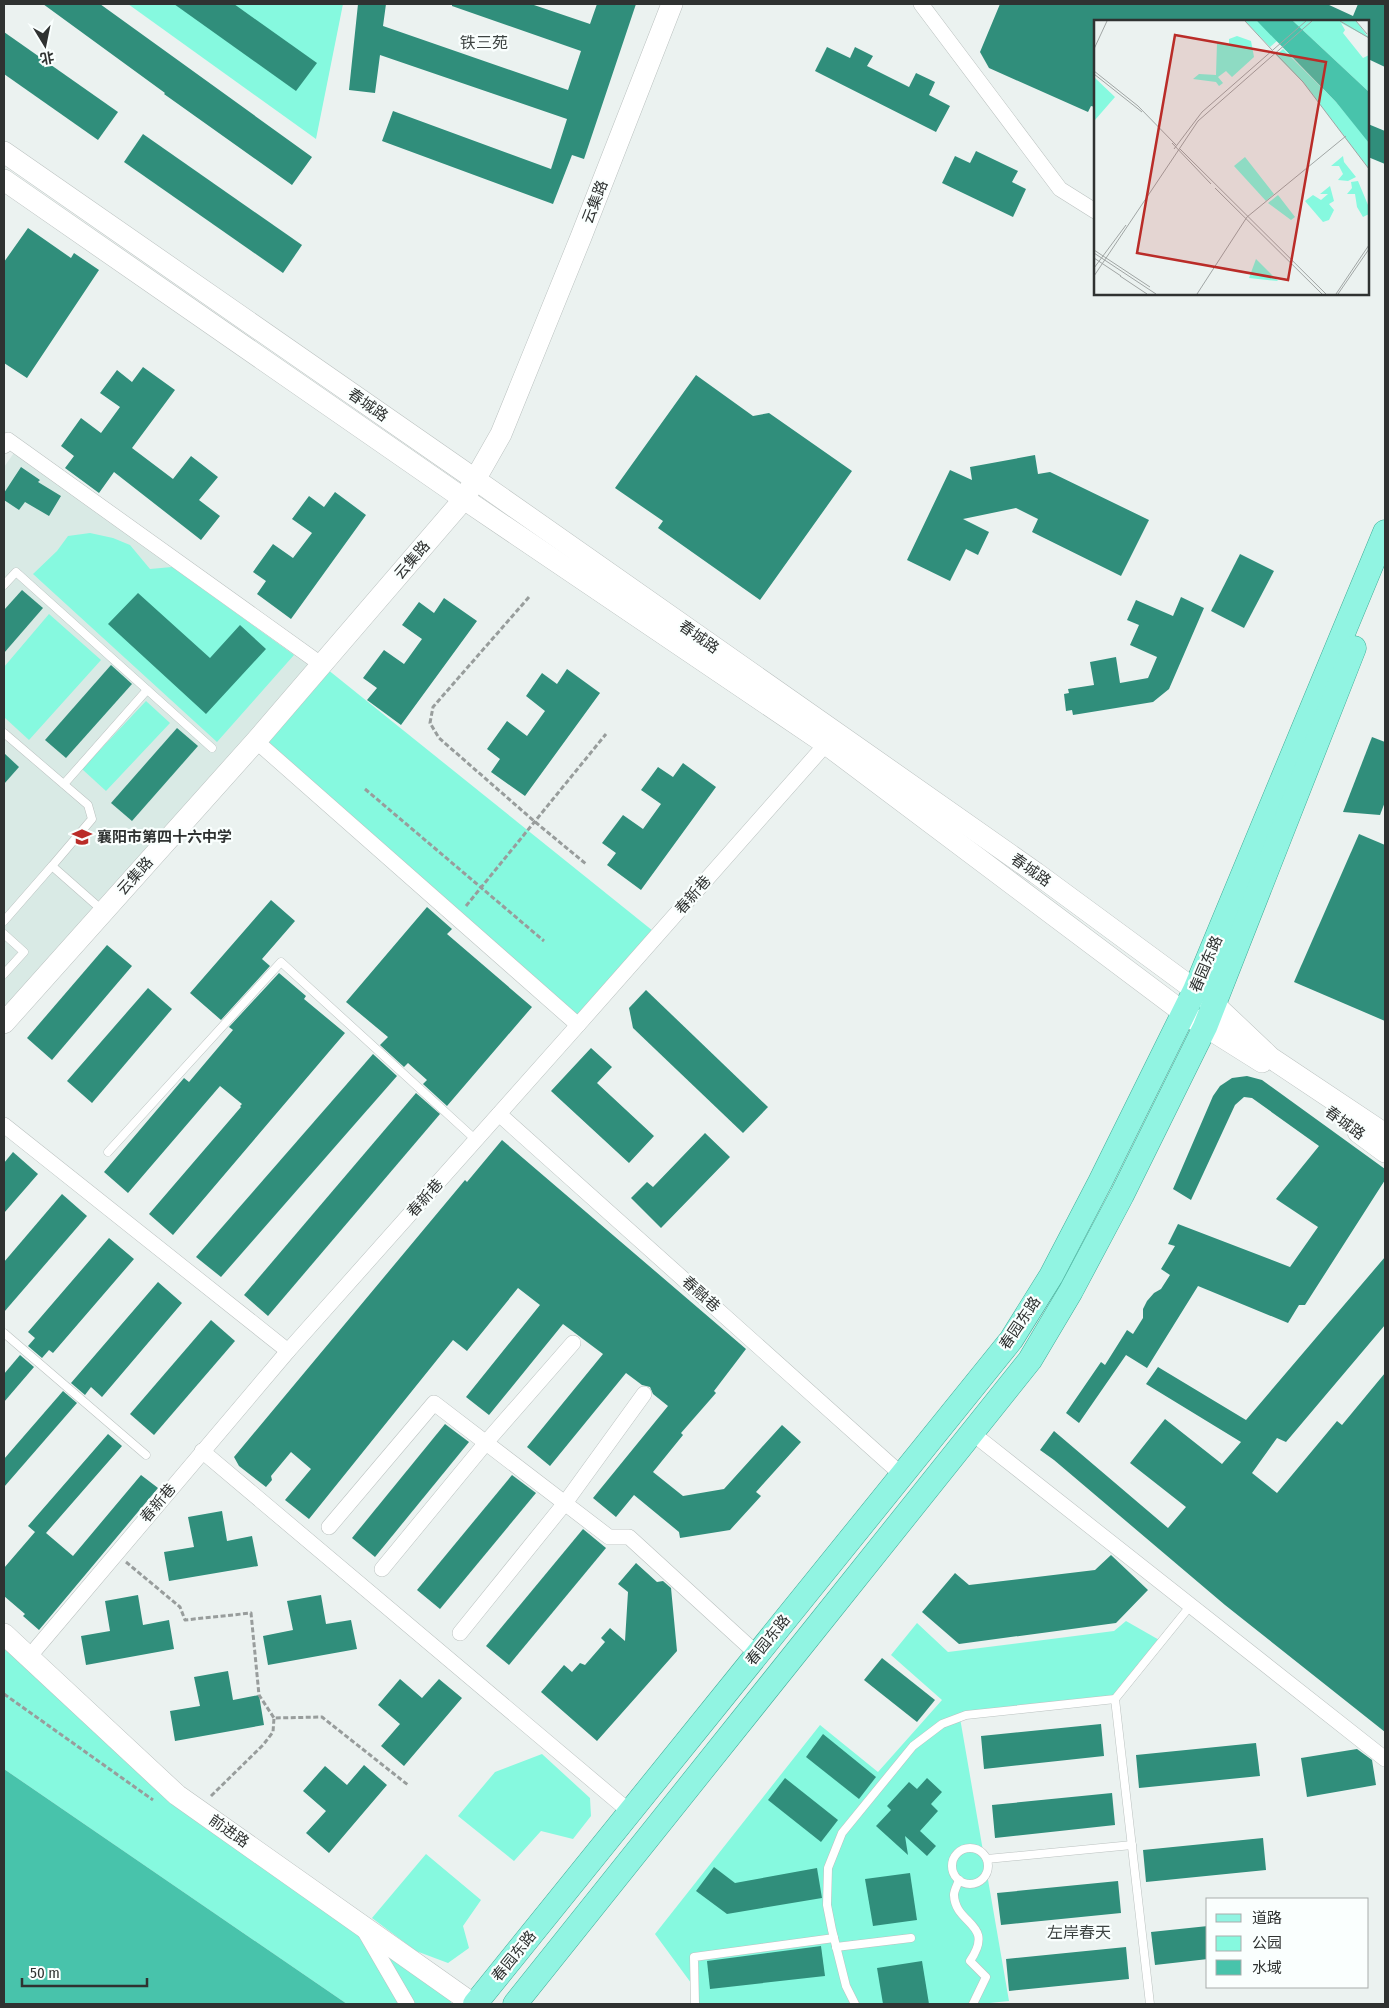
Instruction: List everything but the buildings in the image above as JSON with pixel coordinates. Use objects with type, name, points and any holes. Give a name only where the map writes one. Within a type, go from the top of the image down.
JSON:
[{"type":"main road","name":"春园东路","points":[[474,2004],[1011,1340],[1051,1276],[1195,990],[1385,532]]},
{"type":"main road","name":"春园东路","points":[[515,2004],[1030,1360],[1072,1291],[1206,1027],[1385,570]]},
{"type":"street","name":"云集路","points":[[4,1023],[256,741],[464,499],[501,434],[581,237],[672,4]]},
{"type":"street","points":[[921,4],[1060,189],[1094,210]]},
{"type":"street","name":"春城路","points":[[4,152],[1036,873],[1214,1004],[1271,1058],[1385,1134]]},
{"type":"street","name":"春城路","points":[[4,180],[464,499],[826,744],[1184,1013],[1266,1065],[1385,1152]]},
{"type":"street","points":[[4,446],[8,440],[322,665]]},
{"type":"street","points":[[256,741],[578,1026]]},
{"type":"street","name":"春新巷","points":[[29,1656],[288,1351],[826,744]]},
{"type":"street","name":"春融巷","points":[[500,1114],[902,1475]]},
{"type":"street","points":[[4,1125],[288,1351]]},
{"type":"street","points":[[382,1569],[573,1344]]},
{"type":"street","points":[[460,1633],[565,1503],[644,1394]]},
{"type":"street","points":[[329,1527],[434,1403],[609,1536],[629,1537],[757,1654]]},
{"type":"street","points":[[972,1433],[1385,1759]]},
{"type":"street","points":[[202,1451],[630,1812]]},
{"type":"street","name":"前进路","points":[[4,1634],[177,1795],[474,2004]]},
{"type":"street","points":[[361,1925],[407,2004]]},
{"type":"lane","points":[[4,585],[16,572],[212,748]]},
{"type":"lane","points":[[64,784],[147,690]]},
{"type":"lane","points":[[4,733],[88,805],[92,819],[4,921]]},
{"type":"lane","points":[[52,866],[103,912]]},
{"type":"lane","points":[[4,934],[24,952],[4,974]]},
{"type":"lane","points":[[108,1152],[281,962],[476,1140]]},
{"type":"lane","points":[[4,1333],[146,1455]]},
{"type":"lane","points":[[855,2004],[846,1986],[827,1905],[828,1868],[842,1832],[914,1746],[942,1724],[966,1715],[1115,1699],[1191,1605]]},
{"type":"lane","points":[[1115,1699],[1150,2004]]},
{"type":"lane","points":[[987,1859],[1132,1845]]},
{"type":"lane","points":[[973,1848],[979,1850],[987,1859],[987,1870],[981,1880],[970,1884],[959,1880],[953,1871],[954,1859],[961,1850],[973,1848]]},
{"type":"lane","points":[[959,1880],[954,1894],[958,1909],[974,1926],[979,1936],[978,1950],[970,1961],[986,1977],[973,2004]]},
{"type":"lane","points":[[695,2004],[694,1957],[834,1938]]},
{"type":"lane","points":[[836,1947],[911,1938]]},
{"type":"path","points":[[529,597],[433,707],[430,723],[439,738],[586,864]]},
{"type":"path","points":[[456,918],[606,734]]},
{"type":"path","points":[[365,789],[544,941]]},
{"type":"path","points":[[116,1554],[180,1607],[186,1620],[251,1613],[258,1695],[274,1718],[273,1732],[263,1745],[198,1809]]},
{"type":"path","points":[[274,1718],[322,1717],[408,1785]]},
{"type":"shaded area","name":"襄阳市第四十六中学","points":[[16,450],[315,665],[4,1010],[4,467]]},
{"type":"green space","points":[[128,4],[343,4],[316,139]]},
{"type":"green space","points":[[90,533],[113,538],[130,545],[150,569],[172,567],[294,655],[217,742],[33,574],[57,551],[68,536]]},
{"type":"green space","points":[[49,614],[101,660],[29,740],[4,717],[4,667]]},
{"type":"green space","points":[[322,665],[658,935],[578,1025],[256,741]]},
{"type":"green space","points":[[146,701],[170,723],[106,791],[82,769]]},
{"type":"green space","points":[[1126,1621],[1161,1641],[1115,1699],[960,1718],[1009,2001],[980,2004],[695,2004],[694,1987],[655,1934],[820,1725],[878,1772],[942,1700],[891,1655],[917,1623],[948,1652],[1114,1631]]},
{"type":"green space","points":[[4,1634],[177,1795],[458,1994],[450,2004],[347,2004],[4,1769]]},
{"type":"green space","points":[[542,1754],[590,1798],[591,1816],[573,1839],[541,1831],[514,1861],[458,1816],[495,1772]]},
{"type":"green space","points":[[426,1854],[481,1900],[463,1926],[469,1948],[448,1963],[416,1951],[372,1918]]},
{"type":"water","points":[[4,1769],[347,2004],[4,2004]]},
{"type":"place","name":"襄阳市第四十六中学","points":[[82,837]]},
{"type":"district","name":"铁三苑","points":[[484,42]]},
{"type":"district","name":"左岸春天","points":[[1079,1932]]}]
